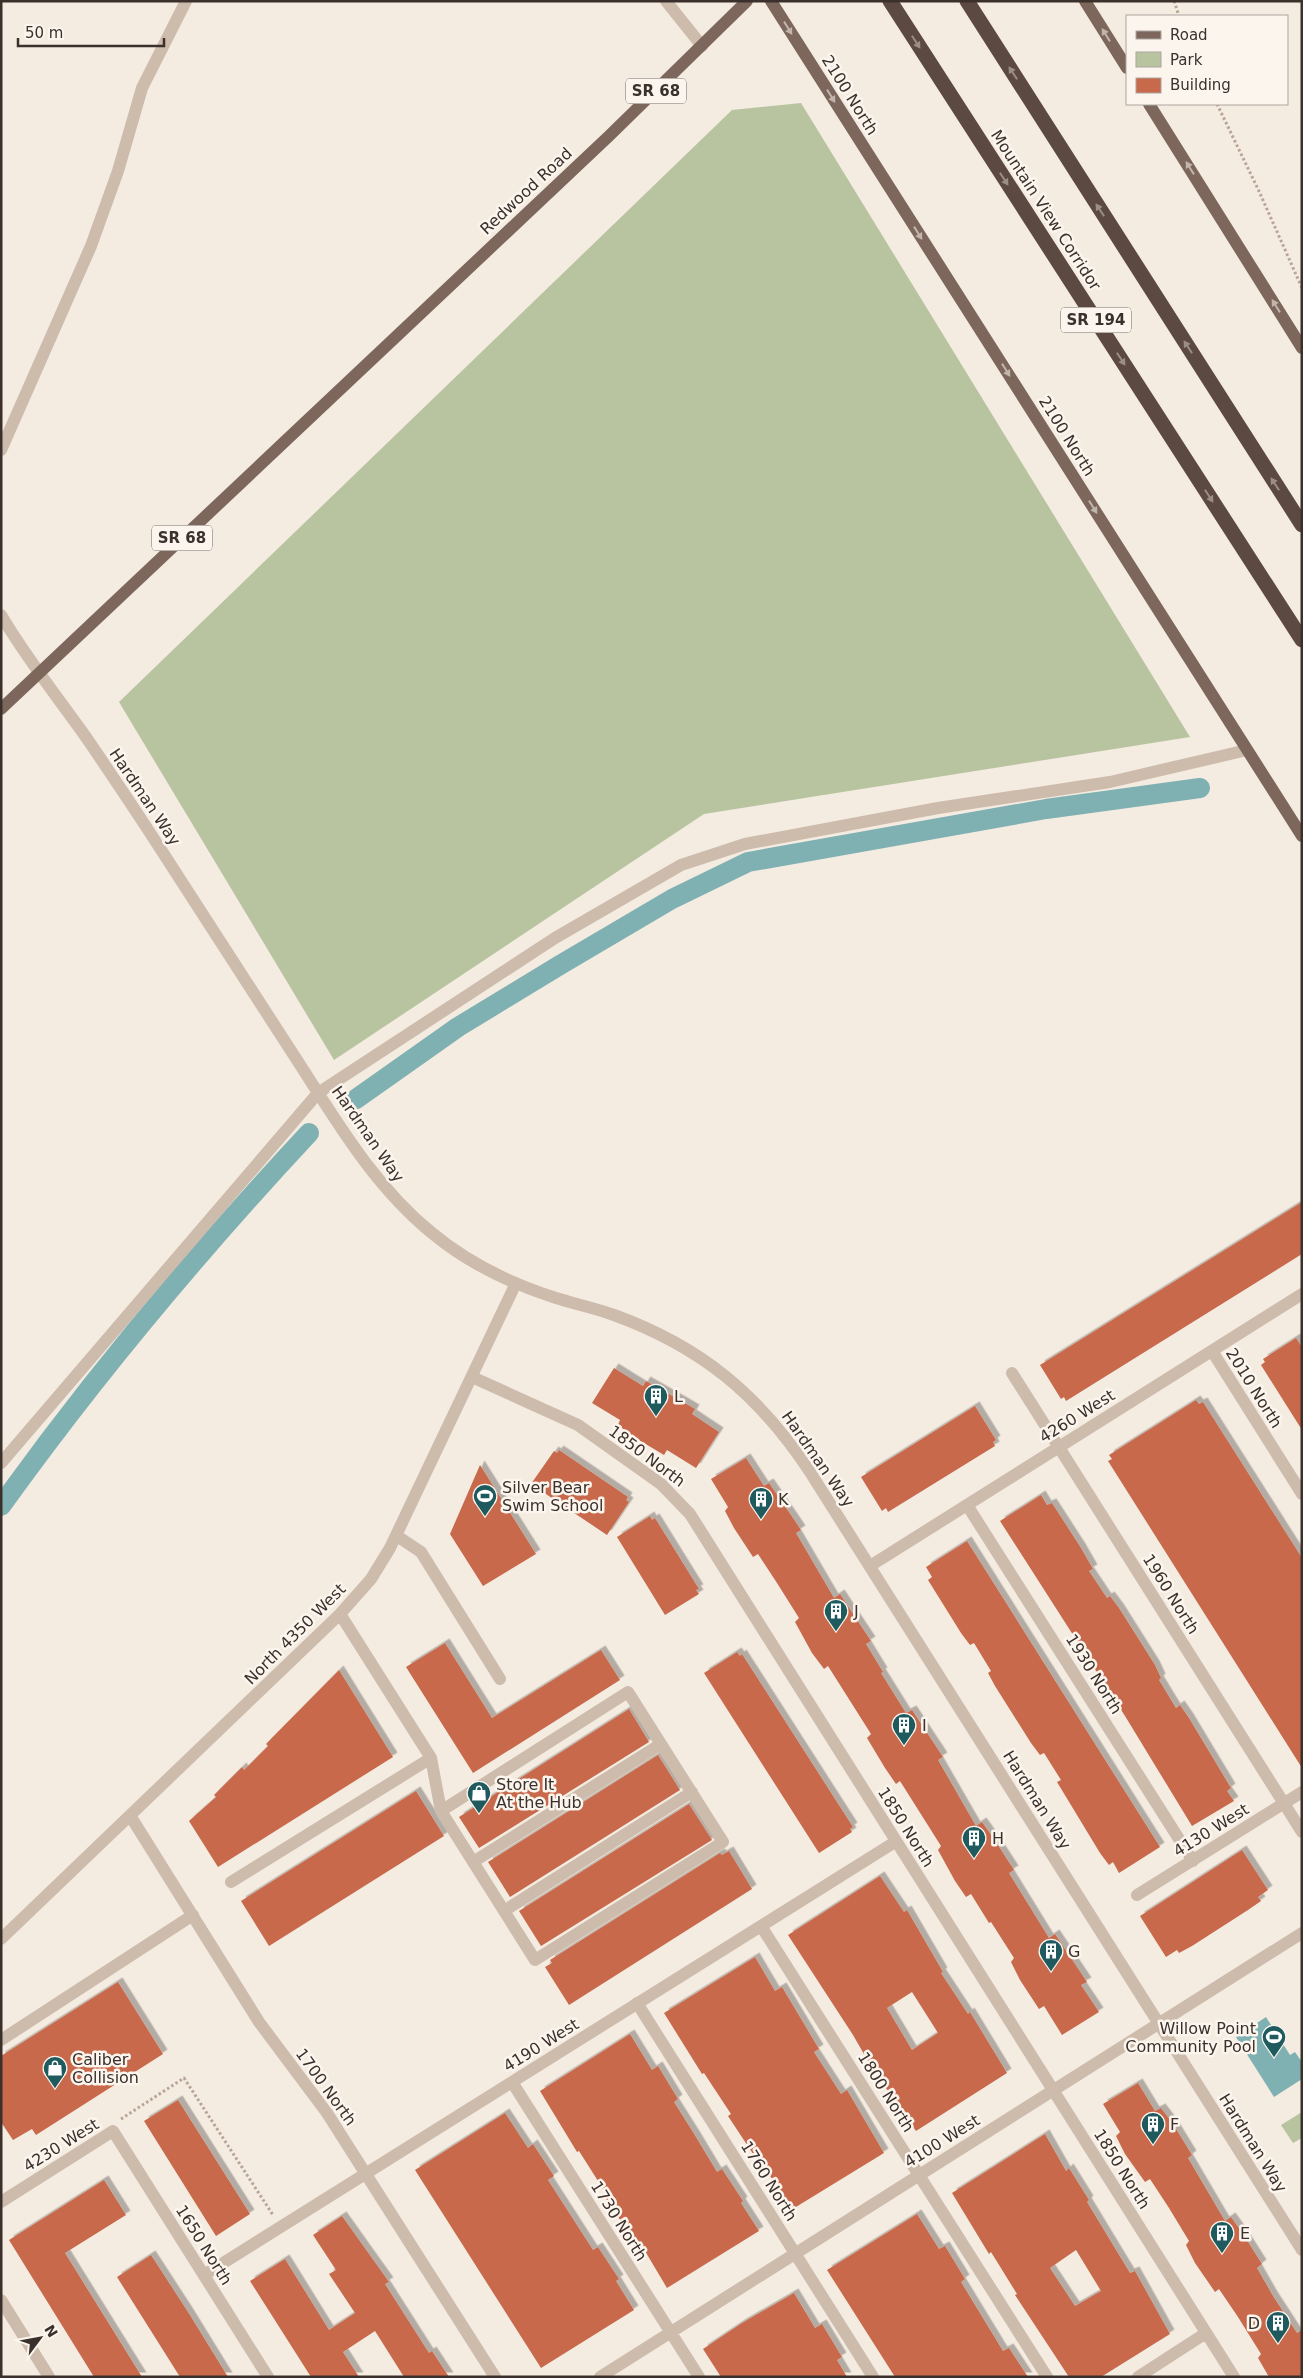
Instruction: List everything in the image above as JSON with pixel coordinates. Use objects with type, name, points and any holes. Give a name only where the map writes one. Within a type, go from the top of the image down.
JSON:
[{"type":"highway","name":"Mountain View Corridor","points":[[890,1],[1302,640]]},
{"type":"highway","points":[[967,1],[1302,525]]},
{"type":"main road","name":"Redwood Road","points":[[38,673],[702,46],[747,1]]},
{"type":"main road","name":"2100 North","points":[[771,1],[1302,836]]},
{"type":"main road","points":[[1085,1],[1126,66]]},
{"type":"main road","points":[[1150,105],[1302,348]]},
{"type":"main road","name":"SR 68","points":[[1,709],[38,673]]},
{"type":"street","points":[[1,450],[91,246],[118,171],[142,88],[186,1]]},
{"type":"street","points":[[666,1],[702,46]]},
{"type":"street","name":"Hardman Way","points":[[1,615],[38,673],[88,741],[154,838],[368,1168],[411,1216],[455,1251],[497,1275],[555,1298],[612,1314],[663,1335],[704,1360],[734,1383],[758,1404],[792,1444],[1302,2250]]},
{"type":"street","points":[[1,1463],[318,1093],[555,938],[680,865],[745,844],[938,808],[1110,782],[1247,750]]},
{"type":"street","name":"North 4350 West","points":[[1,1939],[131,1817],[340,1614],[371,1580],[396,1536],[516,1283]]},
{"type":"street","name":"4260 West","points":[[870,1566],[1302,1294]]},
{"type":"street","name":"2010 North","points":[[1212,1351],[1302,1494]]},
{"type":"street","name":"1960 North","points":[[1012,1373],[1302,1832]]},
{"type":"street","name":"1850 North","points":[[472,1377],[578,1426],[661,1484],[682,1504],[697,1524],[1234,2377]]},
{"type":"street","name":"1930 North","points":[[967,1505],[1193,1860]]},
{"type":"street","points":[[396,1536],[421,1552],[500,1679]]},
{"type":"street","points":[[340,1614],[431,1758],[441,1811],[535,1960],[723,1842],[628,1692],[441,1811]]},
{"type":"street","points":[[474,1862],[661,1744]]},
{"type":"street","points":[[231,1882],[431,1758]]},
{"type":"street","points":[[504,1911],[692,1792]]},
{"type":"street","name":"4130 West","points":[[1137,1895],[1302,1792]]},
{"type":"street","name":"1700 North","points":[[131,1817],[263,2028],[327,2113],[495,2377]]},
{"type":"street","name":"4190 West","points":[[204,2275],[896,1842]]},
{"type":"street","points":[[1,2040],[192,1916]]},
{"type":"street","name":"1800 North","points":[[762,1926],[1047,2377]]},
{"type":"street","name":"4100 West","points":[[600,2377],[1302,1933]]},
{"type":"street","name":"1760 North","points":[[637,2003],[873,2377]]},
{"type":"street","name":"1730 North","points":[[512,2082],[699,2377]]},
{"type":"street","name":"4230 West","points":[[1,2202],[113,2131]]},
{"type":"street","name":"1650 North","points":[[113,2131],[268,2377]]},
{"type":"street","points":[[1,2300],[49,2377]]},
{"type":"street","points":[[1138,2377],[1206,2333]]},
{"type":"path","points":[[1174,1],[1179,15]]},
{"type":"path","points":[[1217,105],[1258,189],[1302,288]]},
{"type":"path","points":[[120,2119],[184,2078],[272,2215]]},
{"type":"green space","points":[[801,103],[1190,737],[704,814],[334,1060],[119,702],[732,110]]},
{"type":"green space","points":[[1302,2112],[1302,2138],[1293,2143],[1281,2125]]},
{"type":"water","name":"Willow Point Community Pool","points":[[1266,2017],[1290,2055],[1295,2052],[1302,2062],[1302,2079],[1274,2097],[1236,2037]]},
{"type":"building","points":[[1302,1202],[1302,1254],[1066,1401],[1064,1397],[1061,1399],[1040,1365]]},
{"type":"building","points":[[1296,1338],[1302,1347],[1302,1430],[1261,1365],[1265,1362],[1263,1359]]},
{"type":"building","name":"L","points":[[614,1368],[643,1386],[646,1381],[695,1409],[692,1414],[719,1432],[696,1468],[667,1450],[664,1455],[634,1437],[618,1425],[620,1420],[592,1403]]},
{"type":"building","points":[[1196,1400],[1199,1404],[1203,1402],[1302,1558],[1302,1768],[1108,1461],[1112,1459],[1109,1455]]},
{"type":"building","points":[[975,1406],[996,1440],[993,1442],[995,1446],[888,1512],[886,1508],[882,1511],[861,1477]]},
{"type":"building","points":[[559,1450],[628,1497],[626,1500],[629,1502],[607,1535],[531,1484],[554,1451],[557,1453]]},
{"type":"building","points":[[746,1458],[764,1486],[769,1483],[801,1530],[796,1533],[834,1598],[840,1594],[871,1641],[866,1644],[883,1672],[881,1673],[906,1713],[912,1710],[943,1757],[938,1760],[976,1826],[982,1822],[1014,1870],[1009,1873],[1049,1938],[1055,1934],[1087,1982],[1081,1985],[1099,2012],[1062,2035],[1044,2006],[1039,2009],[1020,1980],[1011,1962],[1014,1958],[991,1922],[989,1923],[971,1894],[966,1897],[955,1881],[938,1850],[941,1846],[900,1781],[896,1784],[885,1768],[867,1738],[871,1734],[828,1666],[824,1669],[812,1653],[795,1622],[799,1618],[777,1583],[758,1554],[753,1557],[734,1528],[725,1511],[728,1507],[711,1479]]},
{"type":"building","name":"Silver Bear Swim School","points":[[480,1465],[536,1554],[483,1586],[450,1534]]},
{"type":"building","points":[[1041,1495],[1047,1505],[1052,1503],[1093,1569],[1089,1571],[1107,1598],[1110,1596],[1119,1608],[1155,1665],[1161,1678],[1159,1680],[1176,1708],[1180,1705],[1189,1718],[1231,1788],[1227,1791],[1234,1801],[1192,1826],[1125,1716],[1000,1521]]},
{"type":"building","points":[[650,1516],[652,1520],[655,1518],[699,1589],[696,1590],[699,1594],[665,1615],[617,1537]]},
{"type":"building","points":[[967,1541],[1160,1847],[1119,1873],[1113,1862],[1109,1865],[1100,1853],[1057,1782],[1061,1780],[1044,1753],[1040,1755],[1031,1743],[995,1686],[988,1673],[991,1671],[974,1643],[970,1645],[961,1633],[928,1580],[932,1577],[926,1567]]},
{"type":"building","points":[[445,1643],[492,1718],[601,1650],[620,1680],[473,1773],[406,1667]]},
{"type":"building","points":[[737,1652],[740,1656],[742,1654],[853,1827],[850,1829],[852,1832],[819,1853],[704,1673]]},
{"type":"building","points":[[339,1670],[393,1757],[218,1867],[189,1821],[216,1797],[214,1795],[242,1767],[244,1770],[268,1746],[266,1744]]},
{"type":"building","points":[[629,1709],[649,1742],[479,1848],[459,1817]]},
{"type":"building","points":[[658,1755],[680,1790],[510,1897],[488,1862]]},
{"type":"building","points":[[416,1791],[444,1836],[269,1946],[241,1901]]},
{"type":"building","points":[[689,1804],[712,1840],[541,1946],[519,1911]]},
{"type":"building","points":[[1242,1850],[1268,1890],[1258,1897],[1261,1901],[1192,1946],[1179,1953],[1177,1950],[1166,1957],[1140,1916]]},
{"type":"building","points":[[729,1851],[752,1889],[569,2005],[545,1967],[552,1963],[550,1960],[720,1853],[722,1855]]},
{"type":"building","points":[[880,1876],[904,1912],[907,1910],[943,1972],[941,1973],[968,2014],[970,2012],[1007,2073],[916,2131],[872,2068],[853,2035],[788,1935]],"holes":[[[912,1992],[938,2033],[912,2050],[887,2008]]]},
{"type":"building","points":[[755,1957],[775,1991],[782,1987],[819,2049],[814,2052],[841,2094],[847,2090],[884,2153],[791,2210],[769,2174],[767,2175],[728,2116],[731,2114],[704,2073],[702,2074],[664,2013]]},
{"type":"building","name":"Caliber Collision","points":[[118,1982],[163,2054],[36,2135],[32,2129],[13,2140],[1,2122],[1,2056]]},
{"type":"building","points":[[630,2034],[652,2070],[658,2066],[678,2099],[674,2102],[717,2172],[722,2169],[743,2201],[741,2203],[759,2231],[667,2288],[645,2251],[642,2253],[603,2194],[605,2192],[579,2151],[577,2152],[540,2091]]},
{"type":"building","points":[[1138,2083],[1155,2111],[1161,2108],[1173,2124],[1192,2155],[1188,2158],[1225,2221],[1231,2217],[1262,2264],[1257,2268],[1273,2296],[1297,2333],[1302,2330],[1302,2377],[1269,2377],[1258,2358],[1261,2354],[1238,2317],[1219,2289],[1215,2292],[1195,2263],[1186,2245],[1189,2241],[1169,2208],[1150,2179],[1145,2182],[1125,2154],[1116,2136],[1120,2132],[1103,2104]]},
{"type":"building","points":[[178,2100],[250,2214],[216,2236],[144,2121]]},
{"type":"building","points":[[505,2113],[528,2148],[533,2144],[554,2176],[548,2180],[593,2250],[598,2247],[619,2279],[616,2281],[634,2310],[541,2368],[415,2170]]},
{"type":"building","points":[[1045,2134],[1066,2171],[1069,2168],[1089,2200],[1087,2202],[1130,2273],[1135,2271],[1170,2334],[1101,2377],[1069,2377],[1015,2295],[1017,2294],[991,2252],[989,2254],[952,2193]],"holes":[[[1076,2250],[1101,2291],[1075,2306],[1050,2268]]]},
{"type":"building","points":[[104,2180],[126,2215],[65,2253],[142,2377],[94,2377],[9,2240]]},
{"type":"building","points":[[917,2214],[939,2249],[945,2246],[965,2279],[961,2282],[1003,2351],[1009,2348],[1028,2377],[895,2377],[827,2270]]},
{"type":"building","points":[[342,2216],[389,2282],[385,2284],[429,2353],[432,2351],[449,2377],[404,2377],[375,2331],[343,2352],[359,2377],[311,2377],[250,2281],[285,2259],[329,2330],[355,2313],[329,2274],[336,2270],[313,2235]]},
{"type":"building","points":[[151,2255],[228,2377],[180,2377],[117,2277]]},
{"type":"building","points":[[794,2293],[815,2328],[822,2324],[842,2357],[837,2360],[847,2377],[721,2377],[703,2349],[742,2323]]},
{"type":"waterway","points":[[356,1099],[458,1027],[560,965],[672,899],[748,862],[1046,809],[1200,788]]},
{"type":"waterway","points":[[1,1506],[73,1409],[149,1315],[188,1268],[309,1133]]},
{"type":"place","name":"L","points":[[656,1417]]},
{"type":"place","name":"Silver Bear Swim School","points":[[485,1517]]},
{"type":"place","name":"K","points":[[761,1520]]},
{"type":"place","name":"J","points":[[836,1632]]},
{"type":"place","name":"I","points":[[904,1746]]},
{"type":"place","name":"Store It At the Hub","points":[[479,1814]]},
{"type":"place","name":"H","points":[[974,1859]]},
{"type":"place","name":"G","points":[[1051,1972]]},
{"type":"place","name":"Willow Point Community Pool","points":[[1274,2058]]},
{"type":"place","name":"Caliber Collision","points":[[55,2089]]},
{"type":"place","name":"F","points":[[1153,2145]]},
{"type":"place","name":"E","points":[[1222,2254]]},
{"type":"place","name":"D","points":[[1278,2344]]}]
